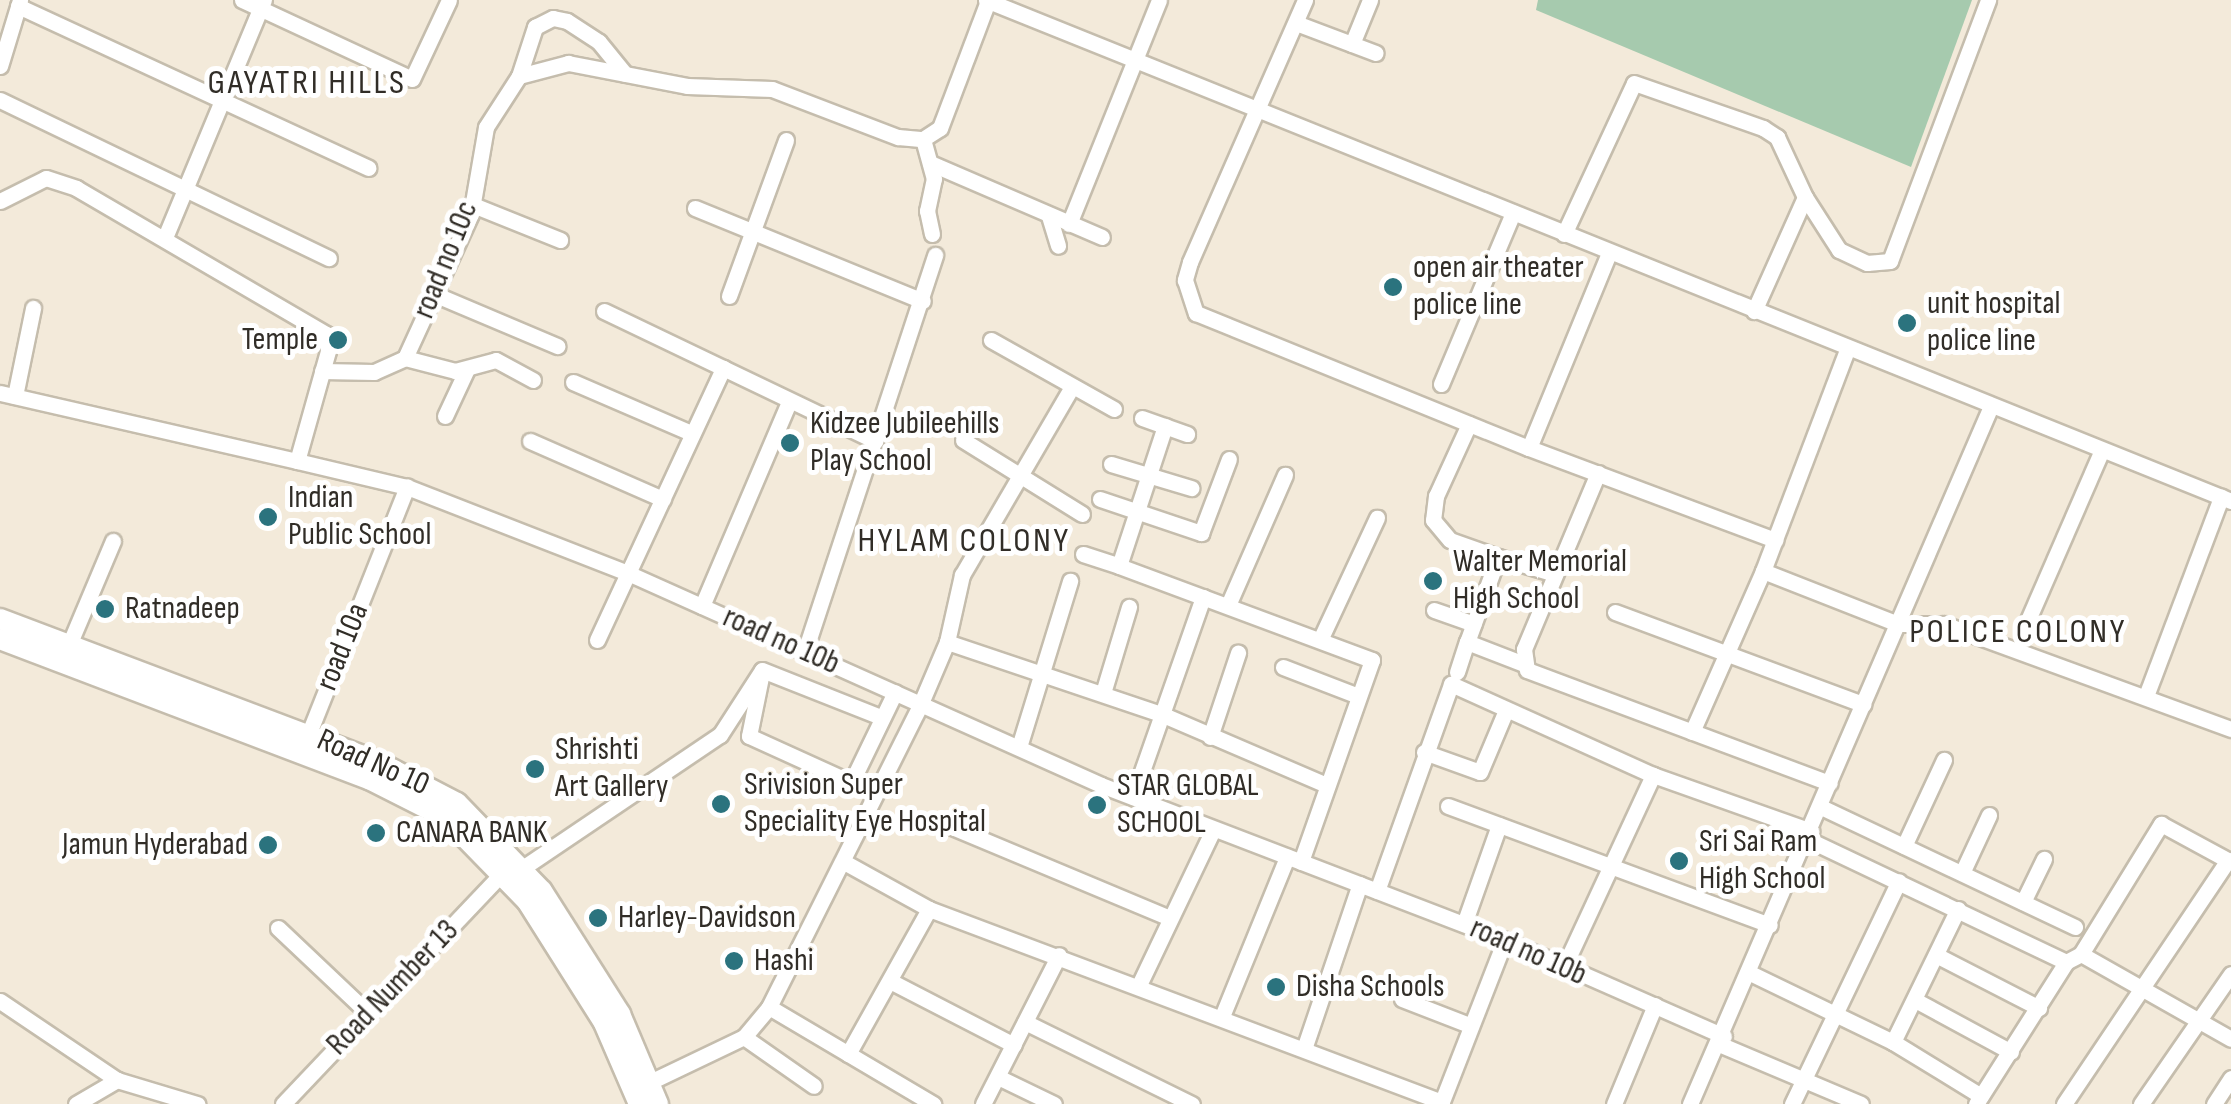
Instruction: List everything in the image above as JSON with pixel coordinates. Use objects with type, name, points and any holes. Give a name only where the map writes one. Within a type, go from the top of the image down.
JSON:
[{"type":"main road","name":"Road No 10","points":[[0,619],[305,744],[407,794],[446,818],[514,870],[620,1014],[652,1081],[658,1104]]},
{"type":"main road","name":"Road No 10","points":[[0,639],[305,744]]},
{"type":"main road","name":"Road No 10","points":[[514,870],[604,1023],[639,1104]]},
{"type":"street","points":[[242,0],[263,4],[412,79],[449,0]]},
{"type":"street","points":[[520,76],[568,63],[687,86],[772,89],[898,137],[922,139],[940,128],[987,0],[1024,8],[1135,62],[1260,114],[2226,500],[2146,696]]},
{"type":"street","points":[[1069,224],[1159,0]]},
{"type":"street","points":[[1304,0],[1260,114],[1190,262],[1187,298],[1196,313],[1529,448],[1776,540]]},
{"type":"street","points":[[1352,44],[1370,0]]},
{"type":"street","points":[[1564,234],[1634,83],[1771,132],[1805,197],[1840,250],[1867,263],[1890,260],[1988,0]]},
{"type":"street","points":[[0,66],[19,3],[368,168]]},
{"type":"street","points":[[166,235],[263,4]]},
{"type":"street","name":"road no 10c","points":[[322,372],[374,372],[405,358],[473,205],[486,126],[520,76],[535,27],[553,18],[567,21],[599,42],[625,74]]},
{"type":"street","points":[[1296,23],[1376,54]]},
{"type":"street","points":[[0,100],[329,258]]},
{"type":"street","points":[[922,139],[930,162],[932,234]]},
{"type":"street","points":[[729,296],[786,140]]},
{"type":"street","points":[[930,162],[1102,237]]},
{"type":"street","points":[[0,200],[46,178],[166,235],[326,334],[322,372],[297,461]]},
{"type":"street","points":[[1754,311],[1805,197]]},
{"type":"street","points":[[473,205],[560,240]]},
{"type":"street","points":[[695,208],[922,300]]},
{"type":"street","points":[[1441,384],[1513,214]]},
{"type":"street","points":[[1049,216],[1058,246]]},
{"type":"street","points":[[1529,448],[1610,253]]},
{"type":"street","points":[[804,651],[935,255]]},
{"type":"street","points":[[434,294],[557,346]]},
{"type":"street","points":[[8,395],[33,308]]},
{"type":"street","points":[[604,311],[875,441]]},
{"type":"street","points":[[991,340],[1114,409]]},
{"type":"street","points":[[1692,732],[1764,571],[1847,350]]},
{"type":"street","points":[[405,358],[467,369],[496,360],[533,380]]},
{"type":"street","points":[[597,640],[723,368]]},
{"type":"street","points":[[445,416],[467,369]]},
{"type":"street","points":[[573,382],[692,433]]},
{"type":"street","points":[[652,1081],[744,1037],[769,1007],[920,703],[947,642],[962,575],[1072,387]]},
{"type":"street","name":"road no 10b","points":[[8,395],[407,486],[630,574],[1133,798],[1505,940],[1563,969],[1655,1005],[1858,1103]]},
{"type":"street","points":[[702,606],[789,402]]},
{"type":"street","points":[[1690,1104],[1721,1040],[1990,406]]},
{"type":"street","points":[[1142,418],[1187,434]]},
{"type":"street","points":[[1469,424],[1436,496],[1433,520],[1450,540],[1555,574]]},
{"type":"street","points":[[1119,566],[1164,426]]},
{"type":"street","points":[[963,440],[1082,514]]},
{"type":"street","points":[[530,441],[663,499]]},
{"type":"street","points":[[2028,620],[2102,450]]},
{"type":"street","points":[[1100,499],[1200,533],[1229,459]]},
{"type":"street","points":[[1111,464],[1191,488]]},
{"type":"street","points":[[1524,664],[1555,574],[1598,474]]},
{"type":"street","points":[[1228,603],[1285,476]]},
{"type":"street","name":"road 10a","points":[[305,744],[407,486]]},
{"type":"street","points":[[1320,640],[1377,518]]},
{"type":"street","points":[[68,645],[114,541]]},
{"type":"street","points":[[1083,554],[1228,603],[1372,660],[1327,785],[1223,1014]]},
{"type":"street","points":[[1457,672],[1498,557]]},
{"type":"street","points":[[1764,571],[1898,624],[1933,620],[2231,729]]},
{"type":"street","points":[[1020,747],[1070,581]]},
{"type":"street","points":[[1133,798],[1203,597]]},
{"type":"street","points":[[1103,693],[1129,607]]},
{"type":"street","points":[[1434,610],[1474,624]]},
{"type":"street","points":[[1615,612],[1863,704]]},
{"type":"street","points":[[947,642],[1161,714],[1327,785]]},
{"type":"street","points":[[1467,642],[1524,664],[1534,675],[1830,784]]},
{"type":"street","points":[[1210,737],[1238,654]]},
{"type":"street","points":[[882,717],[768,668],[760,672],[749,736],[844,779],[854,777],[895,692]]},
{"type":"street","points":[[1283,668],[1358,696]]},
{"type":"street","name":"Road Number 13","points":[[283,1104],[514,870],[720,734],[760,672]]},
{"type":"street","points":[[1376,890],[1450,684],[1653,776],[1809,835],[1958,909],[2142,987],[2231,1039]]},
{"type":"street","points":[[1424,752],[1480,772],[1506,710]]},
{"type":"street","points":[[1904,846],[1944,760]]},
{"type":"street","points":[[1563,969],[1653,776]]},
{"type":"street","points":[[1448,806],[1611,870],[1770,925]]},
{"type":"street","points":[[1820,806],[2075,927]]},
{"type":"street","points":[[1962,873],[1989,814]]},
{"type":"street","points":[[944,824],[1170,918]]},
{"type":"street","points":[[1748,972],[1892,1042],[1978,1100],[2161,824],[2229,861],[2064,1104]]},
{"type":"street","points":[[1464,924],[1499,825]]},
{"type":"street","points":[[1139,984],[1213,830]]},
{"type":"street","points":[[2023,902],[2044,858]]},
{"type":"street","points":[[844,862],[929,909],[1223,1014],[1442,1103],[1505,940]]},
{"type":"street","points":[[1792,1104],[1899,881]]},
{"type":"street","points":[[1304,1049],[1360,884]]},
{"type":"street","points":[[848,1054],[892,982],[929,909]]},
{"type":"street","points":[[1892,1042],[1958,909]]},
{"type":"street","points":[[278,928],[369,1014]]},
{"type":"street","points":[[983,1104],[1059,955]]},
{"type":"street","points":[[1936,955],[2039,1008]]},
{"type":"street","points":[[2141,1104],[2231,974]]},
{"type":"street","points":[[892,982],[1014,1044]]},
{"type":"street","points":[[1402,999],[1469,1025]]},
{"type":"street","points":[[1915,1000],[2010,1052]]},
{"type":"street","points":[[0,1001],[116,1080],[197,1104]]},
{"type":"street","points":[[1614,1104],[1655,1005]]},
{"type":"street","points":[[769,1007],[933,1104]]},
{"type":"street","points":[[1025,1022],[1192,1104]]},
{"type":"street","points":[[744,1037],[814,1086]]},
{"type":"street","points":[[998,1077],[1054,1104]]},
{"type":"street","points":[[2214,1104],[2231,1078]]},
{"type":"street","points":[[76,1104],[116,1080]]},
{"type":"green space","points":[[1538,0],[1972,0],[1911,167],[1536,10]]},
{"type":"place","name":"open air theater police line","points":[[1393,287]]},
{"type":"place","name":"unit hospital police line","points":[[1907,323]]},
{"type":"place","name":"Temple","points":[[338,340]]},
{"type":"place","name":"Kidzee Jubileehills Play School","points":[[790,443]]},
{"type":"place","name":"Indian Public School","points":[[268,517]]},
{"type":"place","name":"Walter Memorial High School","points":[[1433,581]]},
{"type":"place","name":"Ratnadeep","points":[[105,609]]},
{"type":"place","name":"Shrishti Art Gallery","points":[[535,769]]},
{"type":"place","name":"Srivision Super Speciality Eye Hospital","points":[[721,804]]},
{"type":"place","name":"STAR GLOBAL SCHOOL","points":[[1097,805]]},
{"type":"place","name":"CANARA BANK","points":[[376,833]]},
{"type":"place","name":"Jamun Hyderabad","points":[[268,845]]},
{"type":"place","name":"Sri Sai Ram High School","points":[[1679,861]]},
{"type":"place","name":"Harley-Davidson","points":[[598,918]]},
{"type":"place","name":"Hashi","points":[[734,961]]},
{"type":"place","name":"Disha Schools","points":[[1276,987]]},
{"type":"district","name":"GAYATRI HILLS","points":[[307,83]]},
{"type":"district","name":"HYLAM COLONY","points":[[964,541]]},
{"type":"district","name":"POLICE COLONY","points":[[2018,632]]}]
